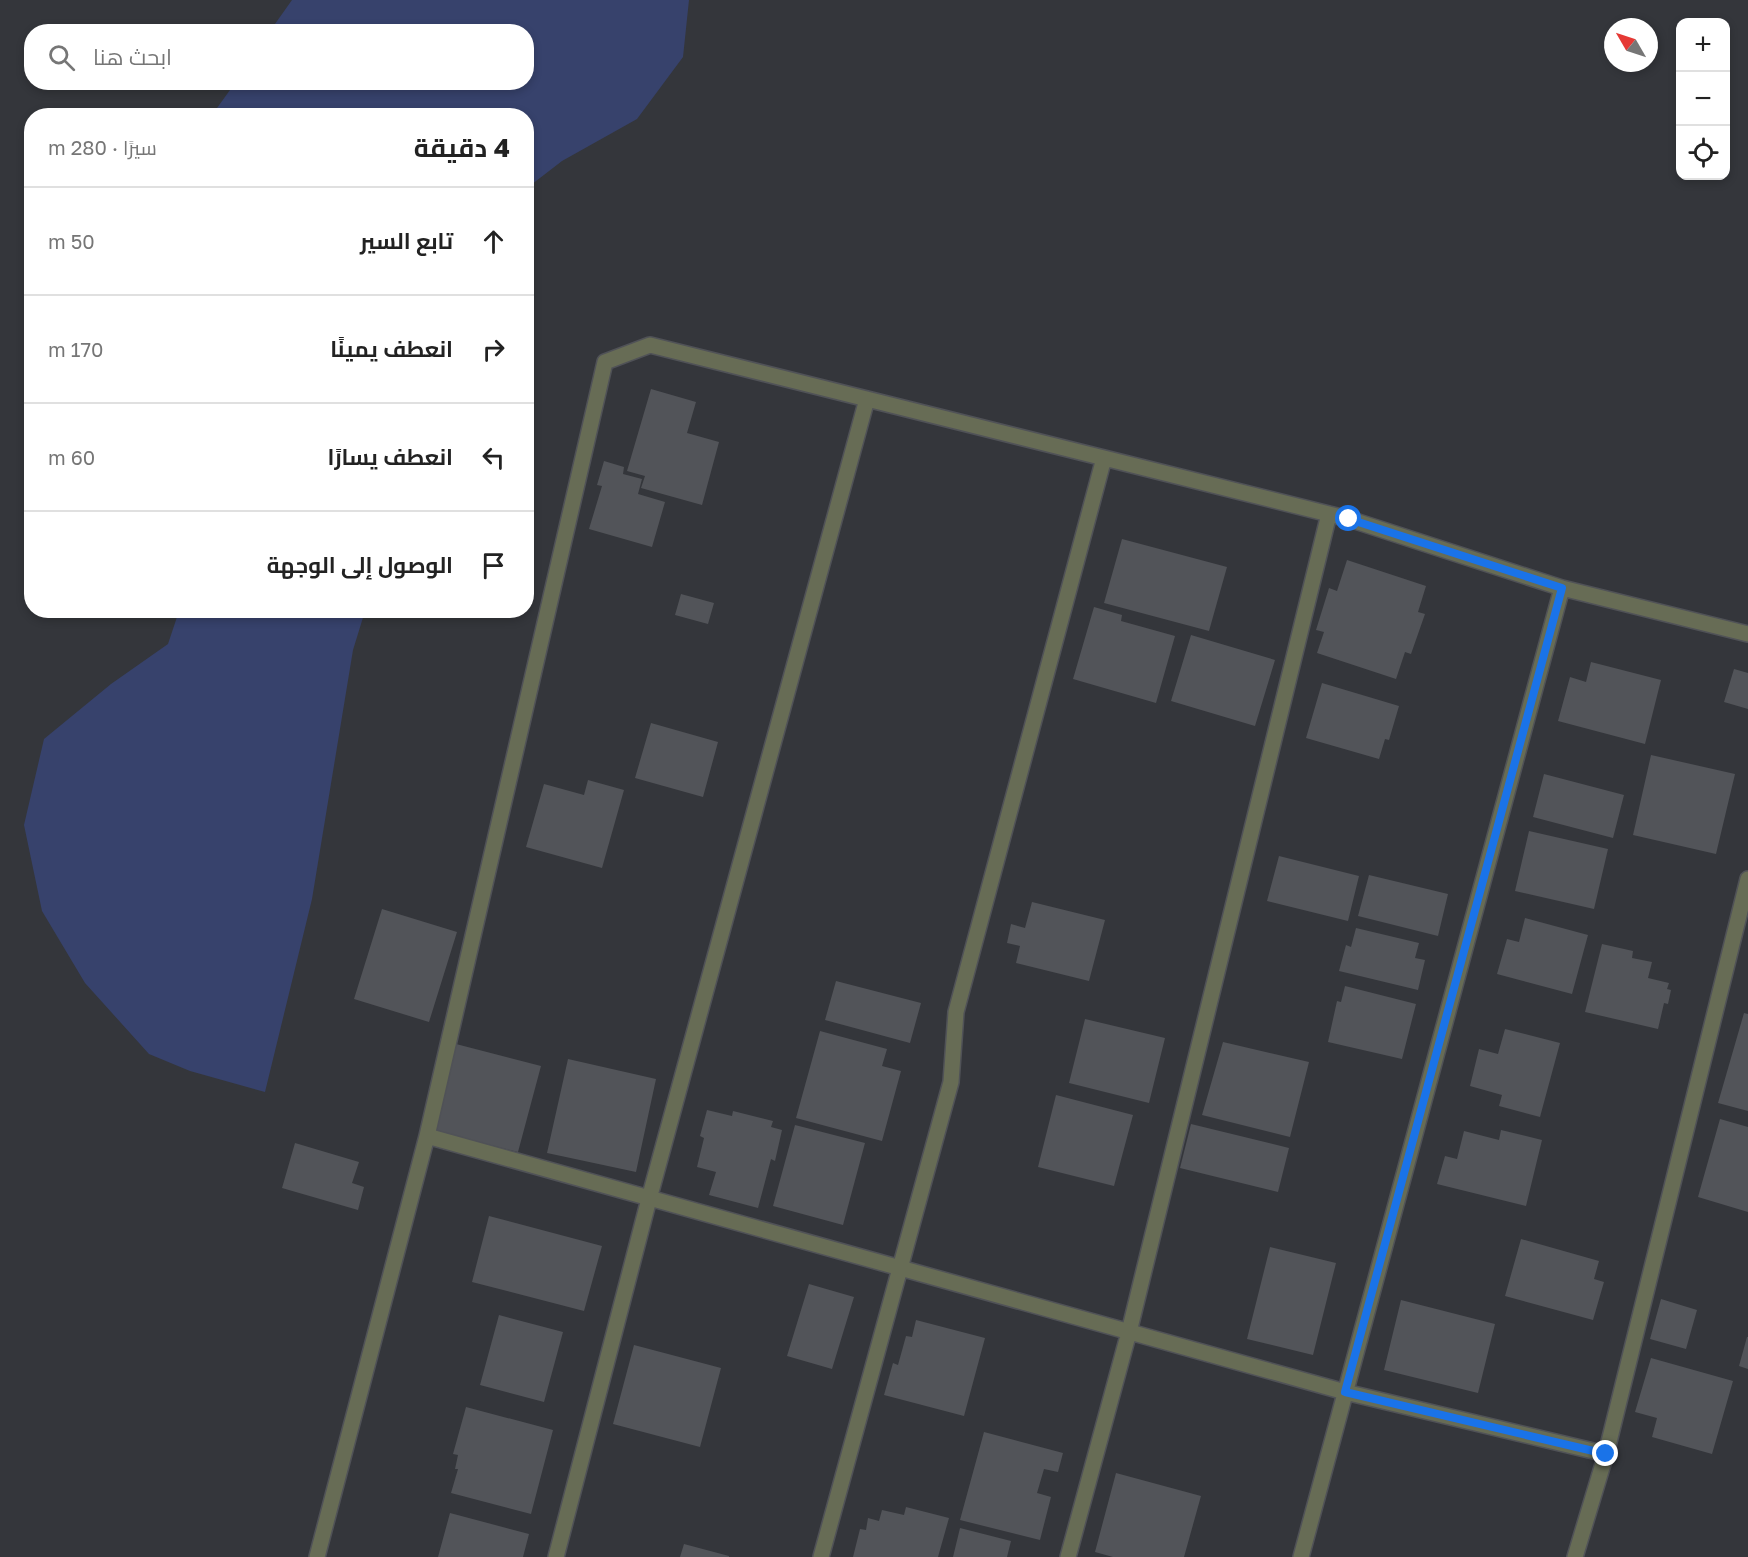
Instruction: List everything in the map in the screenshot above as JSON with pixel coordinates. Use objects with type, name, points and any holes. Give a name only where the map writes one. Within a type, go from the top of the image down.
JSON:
[{"type":"street","points":[[317,1557],[427,1136],[605,362],[650,345],[1329,514],[1562,588],[1748,634]]},
{"type":"street","points":[[556,1557],[649,1199],[867,399]]},
{"type":"street","points":[[821,1557],[902,1268],[951,1082],[956,1012],[1104,458]]},
{"type":"street","points":[[1068,1557],[1129,1332],[1329,514]]},
{"type":"street","points":[[1301,1557],[1562,588]]},
{"type":"street","points":[[1575,1557],[1606,1454],[1748,879]]},
{"type":"street","points":[[427,1136],[1345,1392],[1606,1454]]},
{"type":"shaded area","points":[[292,0],[689,0],[683,57],[637,119],[562,161],[534,183],[534,108],[217,108],[230,90],[534,90],[534,24],[275,24]]},
{"type":"shaded area","points":[[177,618],[363,618],[353,650],[312,899],[265,1092],[190,1071],[149,1054],[85,983],[42,911],[24,825],[44,739],[111,684],[168,644]]},
{"type":"building","points":[[651,389],[696,402],[687,433],[719,442],[702,505],[641,488],[645,476],[627,471]]},
{"type":"building","points":[[604,461],[624,467],[623,474],[642,479],[638,494],[665,502],[652,547],[589,529],[602,486],[597,485]]},
{"type":"building","points":[[1122,539],[1227,567],[1209,631],[1104,603]]},
{"type":"building","points":[[1347,560],[1426,586],[1418,612],[1425,614],[1411,654],[1405,652],[1396,679],[1317,653],[1324,632],[1316,630],[1329,588],[1337,591]]},
{"type":"building","points":[[681,594],[714,603],[708,624],[675,615]]},
{"type":"building","points":[[1094,607],[1122,615],[1121,621],[1175,636],[1156,703],[1073,679]]},
{"type":"building","points":[[1191,635],[1275,660],[1255,726],[1171,701]]},
{"type":"building","points":[[1591,662],[1661,680],[1645,744],[1558,721],[1570,677],[1586,682]]},
{"type":"building","points":[[1734,669],[1748,673],[1748,709],[1724,702]]},
{"type":"building","points":[[1322,683],[1399,706],[1389,740],[1385,739],[1379,759],[1306,738]]},
{"type":"building","points":[[651,723],[718,742],[703,797],[635,778]]},
{"type":"building","points":[[1651,755],[1735,774],[1716,854],[1633,835]]},
{"type":"building","points":[[1544,774],[1624,795],[1613,838],[1533,817]]},
{"type":"building","points":[[588,780],[624,790],[602,868],[526,847],[544,784],[584,795]]},
{"type":"building","points":[[1529,831],[1608,849],[1594,909],[1515,891]]},
{"type":"building","points":[[1279,856],[1359,876],[1348,921],[1267,901]]},
{"type":"building","points":[[1369,875],[1448,894],[1438,936],[1358,916]]},
{"type":"building","points":[[1032,902],[1105,920],[1089,981],[1016,963],[1020,946],[1007,943],[1011,924],[1025,928]]},
{"type":"building","points":[[382,909],[457,932],[429,1022],[354,999]]},
{"type":"building","points":[[1525,918],[1588,935],[1572,994],[1497,974],[1507,939],[1519,942]]},
{"type":"building","points":[[1356,928],[1419,943],[1415,958],[1425,960],[1418,990],[1339,971],[1346,945],[1351,947]]},
{"type":"building","points":[[1602,944],[1633,951],[1632,958],[1652,962],[1648,978],[1669,983],[1667,989],[1671,990],[1668,1004],[1664,1003],[1658,1029],[1585,1012]]},
{"type":"building","points":[[836,981],[921,1003],[910,1043],[825,1020]]},
{"type":"building","points":[[1345,986],[1416,1004],[1402,1059],[1328,1042],[1337,1001],[1341,1002]]},
{"type":"building","points":[[1744,1013],[1748,1014],[1748,1111],[1718,1103]]},
{"type":"building","points":[[1085,1019],[1165,1038],[1149,1103],[1069,1083]]},
{"type":"building","points":[[1505,1029],[1560,1043],[1540,1117],[1499,1106],[1502,1095],[1470,1086],[1479,1049],[1498,1054]]},
{"type":"building","points":[[820,1031],[887,1049],[882,1066],[901,1071],[882,1141],[796,1118]]},
{"type":"building","points":[[1223,1042],[1309,1062],[1290,1137],[1202,1115]]},
{"type":"building","points":[[456,1044],[541,1066],[518,1152],[433,1130]]},
{"type":"building","points":[[568,1059],[656,1079],[636,1172],[547,1153]]},
{"type":"building","points":[[1056,1095],[1133,1115],[1114,1186],[1038,1167]]},
{"type":"building","points":[[707,1110],[732,1116],[733,1111],[773,1121],[771,1127],[782,1130],[775,1161],[771,1159],[758,1208],[709,1195],[716,1172],[697,1167],[704,1138],[700,1136]]},
{"type":"building","points":[[1720,1119],[1748,1127],[1748,1212],[1698,1197]]},
{"type":"building","points":[[1191,1124],[1289,1148],[1278,1192],[1180,1168]]},
{"type":"building","points":[[795,1125],[865,1143],[843,1225],[773,1206]]},
{"type":"building","points":[[1501,1130],[1542,1140],[1526,1206],[1437,1184],[1445,1156],[1457,1159],[1464,1131],[1499,1140]]},
{"type":"building","points":[[295,1143],[359,1162],[352,1183],[364,1187],[358,1210],[282,1188]]},
{"type":"building","points":[[489,1216],[602,1246],[584,1311],[472,1282]]},
{"type":"building","points":[[1521,1239],[1599,1261],[1594,1279],[1604,1282],[1593,1320],[1505,1296]]},
{"type":"building","points":[[1270,1247],[1336,1263],[1313,1355],[1247,1339]]},
{"type":"building","points":[[809,1284],[854,1297],[832,1369],[787,1356]]},
{"type":"building","points":[[1661,1299],[1697,1310],[1686,1349],[1650,1339]]},
{"type":"building","points":[[1401,1300],[1495,1324],[1478,1393],[1384,1370]]},
{"type":"building","points":[[499,1315],[563,1332],[544,1402],[480,1385]]},
{"type":"building","points":[[916,1320],[985,1338],[964,1416],[884,1395],[893,1363],[898,1365],[906,1336],[912,1337]]},
{"type":"building","points":[[1748,1337],[1748,1369],[1739,1366]]},
{"type":"building","points":[[634,1345],[721,1368],[700,1447],[613,1424]]},
{"type":"building","points":[[1651,1358],[1733,1381],[1712,1454],[1652,1437],[1657,1418],[1635,1412]]},
{"type":"building","points":[[466,1407],[553,1430],[531,1514],[451,1493],[458,1469],[455,1469],[458,1455],[453,1454]]},
{"type":"building","points":[[984,1432],[1063,1453],[1058,1472],[1044,1469],[1037,1493],[1051,1497],[1040,1540],[960,1520]]},
{"type":"building","points":[[1116,1473],[1201,1496],[1184,1557],[1113,1557],[1095,1552]]},
{"type":"building","points":[[906,1507],[949,1518],[938,1557],[853,1557],[860,1529],[866,1530],[868,1518],[879,1521],[882,1510],[904,1515]]},
{"type":"building","points":[[450,1513],[529,1534],[523,1557],[438,1557]]},
{"type":"building","points":[[960,1528],[1011,1541],[1007,1557],[953,1557]]},
{"type":"building","points":[[684,1544],[729,1556],[729,1557],[680,1557]]},
{"type":"route","points":[[1349,519],[1562,588],[1345,1392],[1606,1454]]}]
